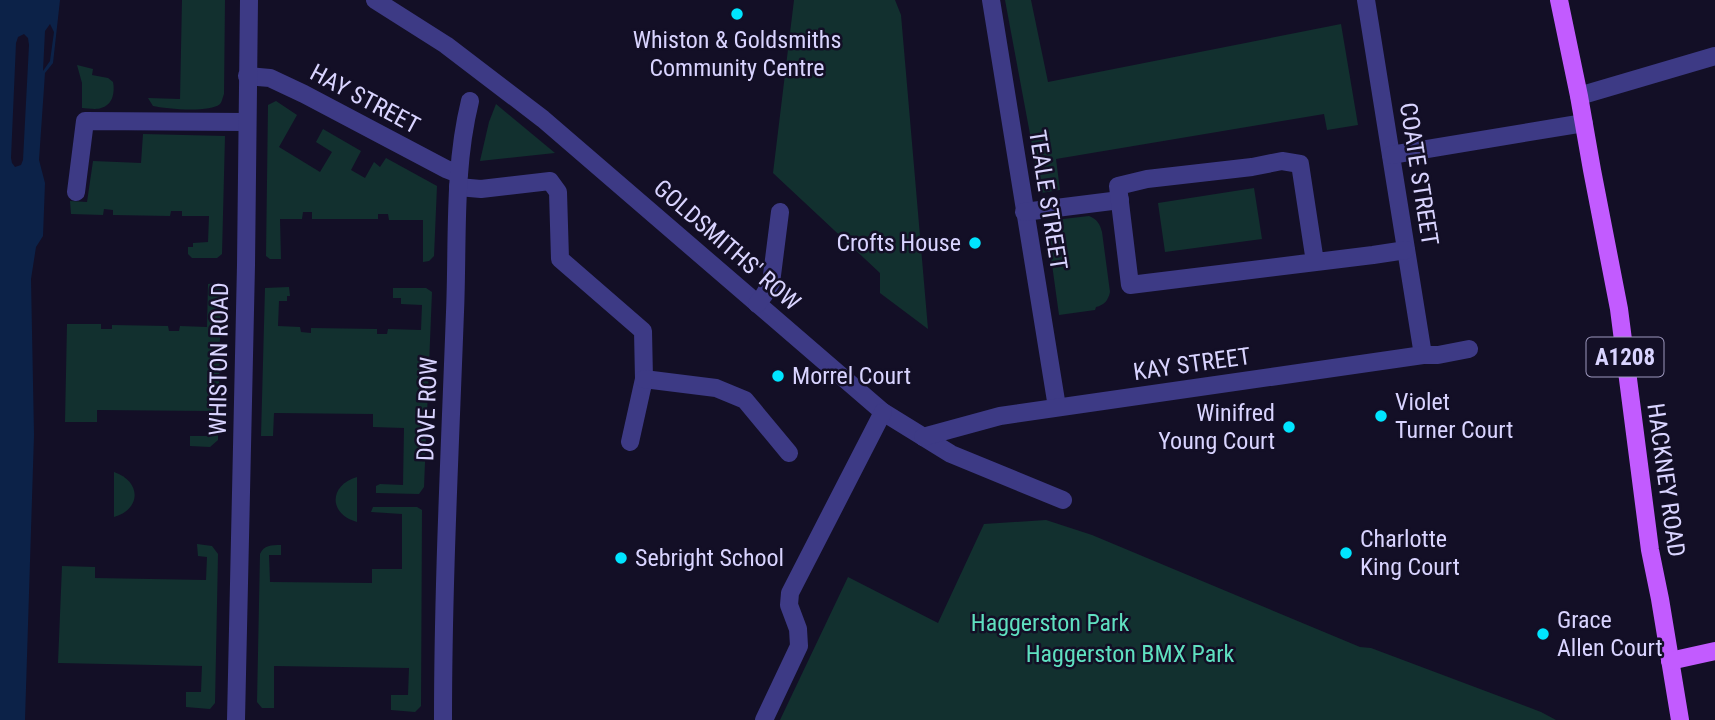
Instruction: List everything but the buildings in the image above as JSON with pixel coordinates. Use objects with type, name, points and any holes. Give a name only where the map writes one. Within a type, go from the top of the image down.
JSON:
[{"type":"main road","name":"HACKNEY ROAD","points":[[1559,0],[1619,309],[1650,550],[1680,720]]},
{"type":"main road","points":[[1670,661],[1715,652]]},
{"type":"street","name":"WHISTON ROAD","points":[[236,720],[249,0]]},
{"type":"street","name":"GOLDSMITHS' ROW","points":[[375,0],[446,45],[533,111],[883,412],[951,454],[1063,500]]},
{"type":"street","name":"TEALE STREET","points":[[991,0],[1057,407]]},
{"type":"street","name":"COATE STREET","points":[[1366,0],[1423,355]]},
{"type":"street","points":[[1579,96],[1715,56]]},
{"type":"street","name":"HAY STREET","points":[[247,76],[270,78],[304,94],[446,169],[458,181]]},
{"type":"street","name":"DOVE ROW","points":[[443,720],[443,609],[457,270],[458,181],[463,131],[470,101]]},
{"type":"street","points":[[76,192],[85,121],[247,122]]},
{"type":"street","points":[[1391,155],[1584,123]]},
{"type":"street","points":[[1315,262],[1300,164],[1282,161],[1147,179],[1118,186],[1130,285],[1315,262],[1406,250]]},
{"type":"street","points":[[458,181],[481,189],[550,181],[558,192],[560,259],[643,331],[644,379],[630,442]]},
{"type":"street","points":[[1024,212],[1120,200]]},
{"type":"street","points":[[757,304],[771,283],[780,212]]},
{"type":"street","name":"KAY STREET","points":[[923,437],[999,416],[1469,349]]},
{"type":"street","points":[[644,379],[716,388],[745,400],[789,453]]},
{"type":"street","points":[[764,720],[799,646],[799,629],[789,605],[790,593],[883,412]]},
{"type":"green space","points":[[182,0],[225,0],[224,94],[221,103],[215,107],[188,110],[159,107],[153,106],[148,98],[180,99]]},
{"type":"green space","points":[[794,0],[895,0],[901,15],[928,329],[880,293],[880,273],[773,173]]},
{"type":"green space","points":[[1005,0],[1031,0],[1048,82],[1341,24],[1358,125],[1327,130],[1324,114],[1056,159],[1060,190],[1041,193]]},
{"type":"green space","points":[[77,65],[93,69],[92,75],[108,78],[113,82],[114,90],[108,104],[97,109],[82,108],[82,83]]},
{"type":"green space","points":[[276,101],[297,115],[279,147],[320,172],[332,152],[316,142],[323,129],[361,151],[351,170],[365,178],[374,162],[380,167],[386,158],[437,186],[434,256],[429,261],[423,262],[423,220],[389,220],[388,214],[378,214],[378,219],[312,219],[312,212],[303,212],[302,219],[280,219],[281,259],[270,259],[266,256],[268,105]]},
{"type":"green space","points":[[496,104],[555,153],[480,161]]},
{"type":"green space","points":[[143,134],[225,136],[222,254],[217,258],[192,258],[188,254],[188,247],[193,247],[193,243],[208,242],[209,216],[182,216],[182,211],[171,211],[170,216],[113,215],[113,210],[104,209],[103,215],[71,214],[70,201],[87,202],[93,161],[141,163]]},
{"type":"green space","points":[[1254,188],[1262,239],[1165,252],[1158,203]]},
{"type":"green space","points":[[1089,216],[1098,222],[1102,232],[1110,292],[1105,302],[1095,310],[1059,315],[1046,221]]},
{"type":"green space","points":[[215,283],[221,287],[218,440],[210,447],[190,446],[190,436],[208,436],[209,411],[97,410],[97,422],[65,422],[67,324],[101,324],[101,329],[112,329],[112,325],[168,326],[169,331],[179,331],[180,326],[207,327],[208,284]]},
{"type":"green space","points":[[289,287],[290,296],[287,296],[287,301],[279,301],[278,326],[300,327],[301,332],[311,333],[311,328],[377,329],[377,334],[387,334],[388,329],[421,330],[422,305],[401,304],[401,298],[393,298],[393,288],[426,288],[432,292],[424,487],[419,494],[376,493],[376,486],[380,484],[403,485],[404,428],[373,427],[373,414],[274,413],[273,436],[261,436],[265,288]]},
{"type":"green space","points":[[114,472],[129,482],[135,495],[130,508],[114,517]]},
{"type":"green space","points":[[357,477],[357,522],[341,513],[336,500],[341,486]]},
{"type":"green space","points":[[373,507],[417,507],[422,510],[421,706],[415,712],[391,710],[391,695],[408,695],[409,668],[274,666],[274,708],[262,708],[257,702],[260,554],[268,546],[281,545],[281,555],[269,555],[270,582],[372,583],[372,569],[402,569],[402,514],[371,512]]},
{"type":"green space","name":"Haggerston Park","points":[[1046,520],[1092,535],[1360,647],[1371,648],[1556,720],[780,720],[848,577],[938,623],[984,524]]},
{"type":"green space","points":[[197,544],[212,546],[218,554],[215,703],[210,709],[186,707],[186,692],[201,692],[202,666],[58,663],[62,566],[95,567],[95,578],[206,580],[207,557],[198,556]]},
{"type":"water","points":[[0,0],[60,0],[53,63],[45,73],[39,160],[45,183],[43,236],[36,247],[31,279],[34,435],[25,720],[0,720]],"holes":[[[50,24],[54,32],[50,61],[43,71],[45,31]],[[24,34],[29,45],[23,160],[21,165],[15,167],[11,158],[16,43],[18,37]]]},
{"type":"place","name":"Whiston & Goldsmiths Community Centre","points":[[737,14]]},
{"type":"place","name":"Crofts House","points":[[975,243]]},
{"type":"place","name":"Morrel Court","points":[[778,376]]},
{"type":"place","name":"Violet Turner Court","points":[[1381,416]]},
{"type":"place","name":"Winifred Young Court","points":[[1289,427]]},
{"type":"place","name":"Charlotte King Court","points":[[1346,553]]},
{"type":"place","name":"Sebright School","points":[[621,558]]},
{"type":"place","name":"Grace Allen Court","points":[[1543,634]]},
{"type":"park label","name":"Haggerston BMX Park","points":[[1130,654]]}]
